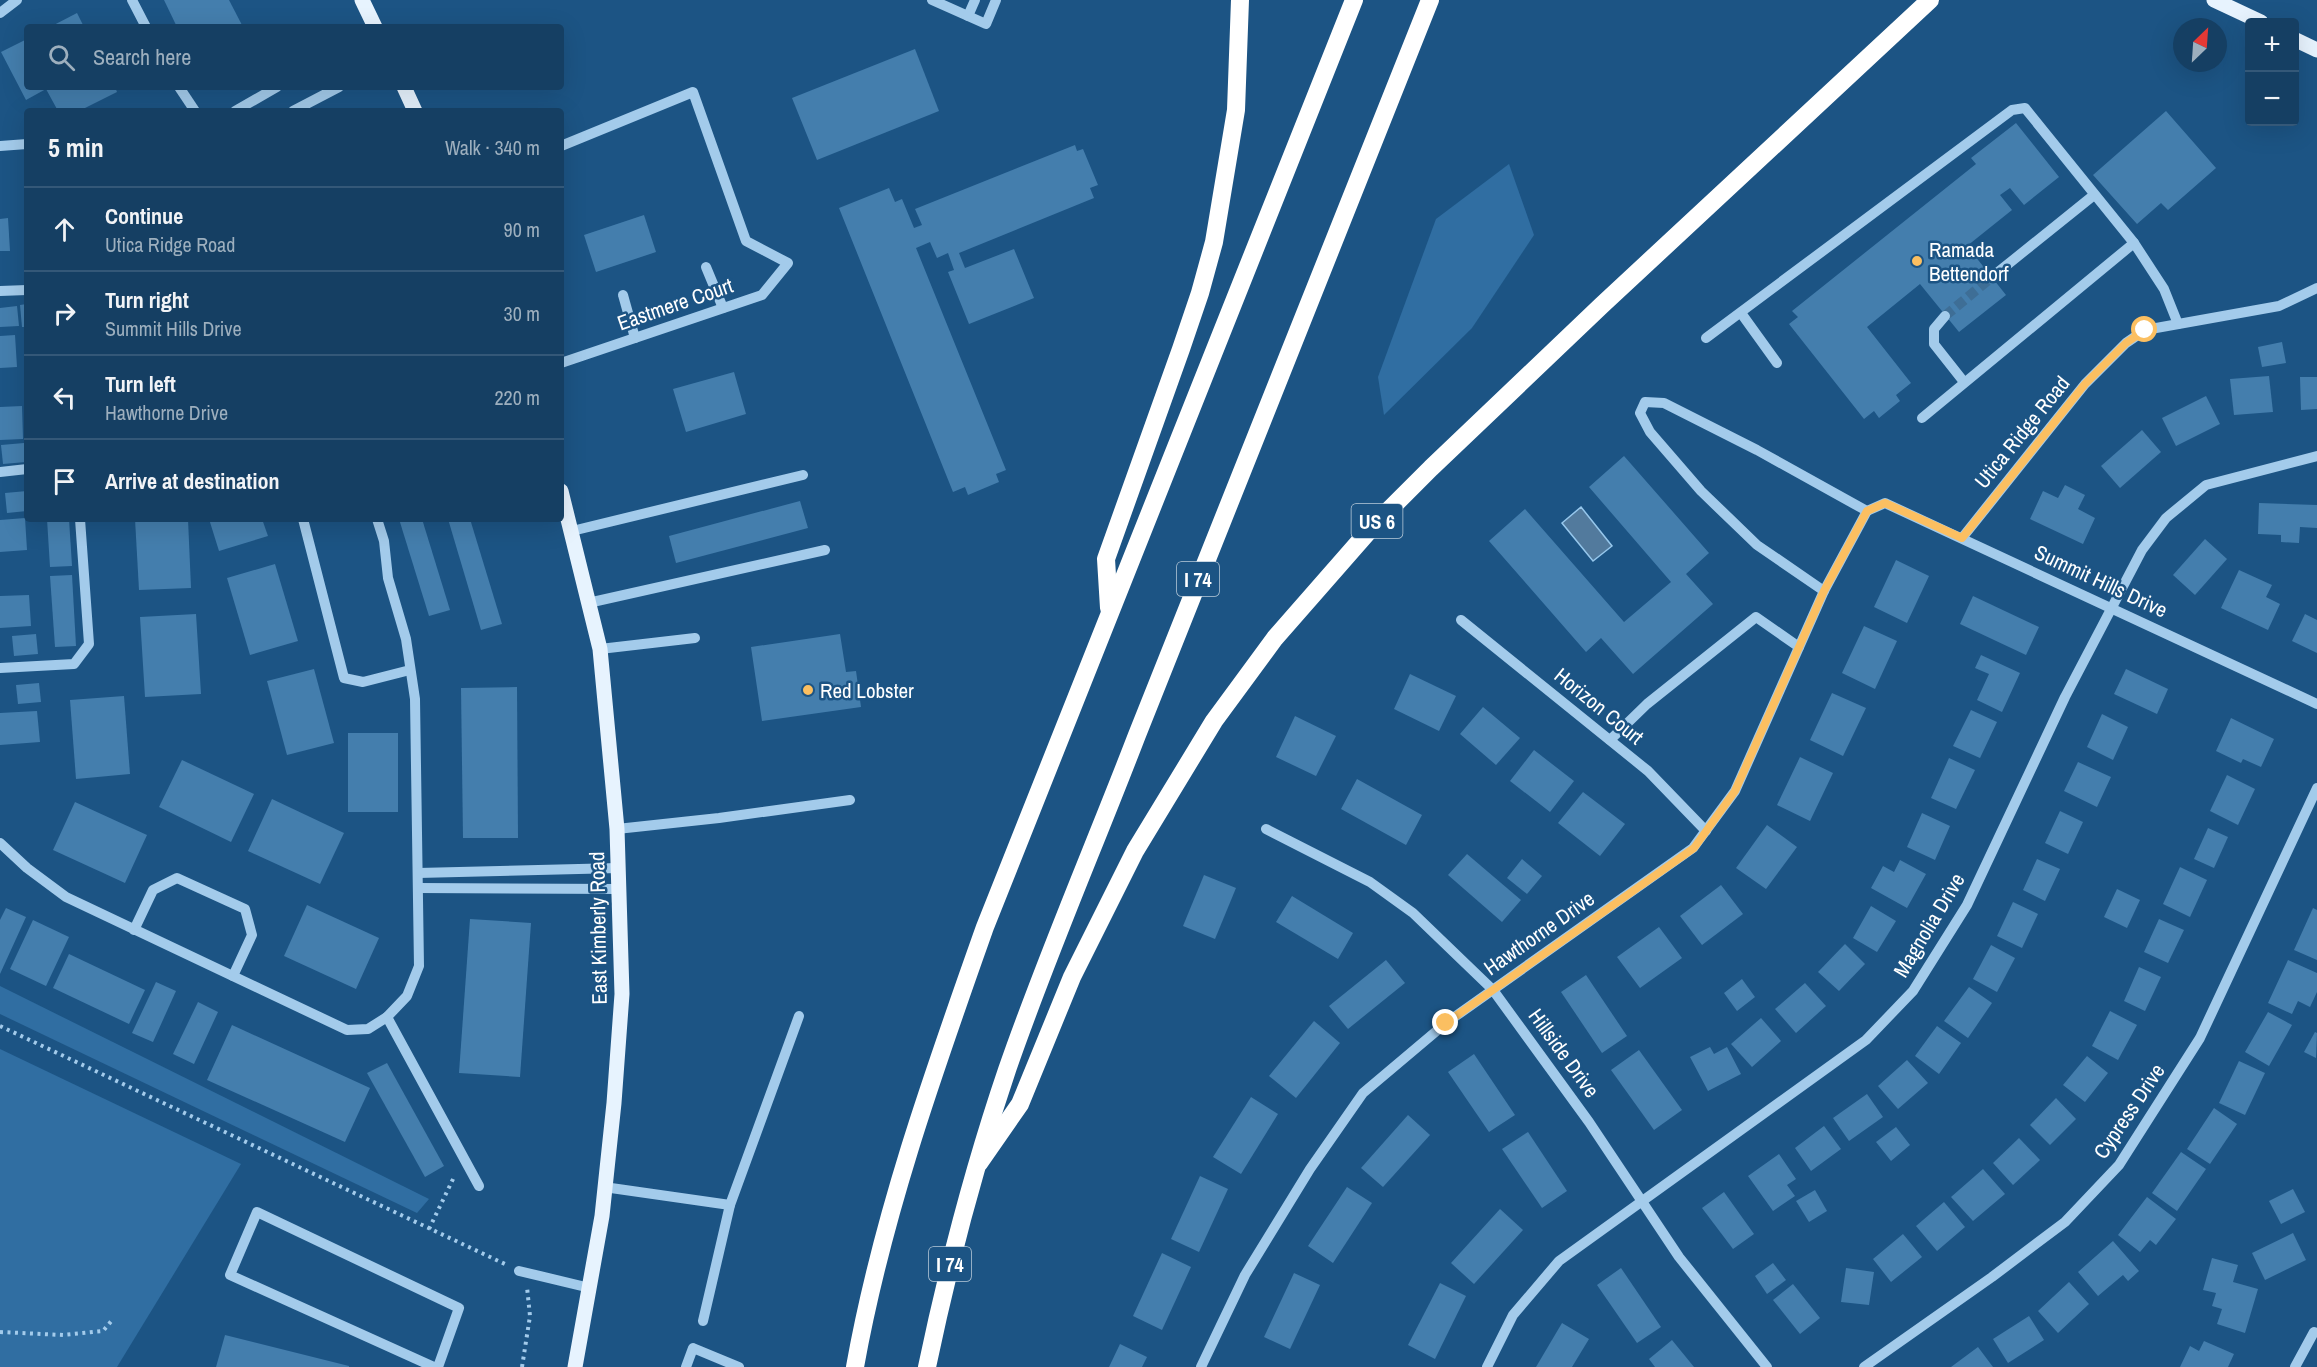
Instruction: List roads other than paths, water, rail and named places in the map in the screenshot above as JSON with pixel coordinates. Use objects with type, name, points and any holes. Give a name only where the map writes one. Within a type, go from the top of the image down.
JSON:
[{"type":"highway","points":[[1109,614],[1107,559],[1181,349],[1214,242],[1236,110],[1240,0]]},
{"type":"highway","points":[[855,1367],[897,1189],[943,1045],[985,927],[1354,0]]},
{"type":"highway","name":"I 74","points":[[927,1367],[963,1216],[1008,1066],[1067,910],[1430,0]]},
{"type":"highway","name":"US 6","points":[[980,1163],[1020,1104],[1072,977],[1136,851],[1214,721],[1275,638],[1374,525],[1431,468],[1602,305],[1930,0]]},
{"type":"main road","points":[[2214,0],[2252,18]]},
{"type":"main road","points":[[366,1],[374,24]]},
{"type":"main road","points":[[2299,41],[2317,50]]},
{"type":"main road","points":[[405,90],[414,108]]},
{"type":"main road","name":"East Kimberly Road","points":[[564,502],[600,650],[617,829],[622,994],[614,1103],[602,1216],[575,1367]]},
{"type":"street","points":[[0,13],[17,0]]},
{"type":"street","points":[[132,0],[144,24]]},
{"type":"street","points":[[932,0],[986,24],[996,0]]},
{"type":"street","points":[[968,16],[975,0]]},
{"type":"street","points":[[181,90],[193,108]]},
{"type":"street","points":[[240,108],[272,90]]},
{"type":"street","points":[[299,108],[333,90]]},
{"type":"street","name":"Eastmere Court","points":[[564,145],[693,93],[746,241],[788,263],[762,295],[564,362]]},
{"type":"street","points":[[1706,338],[2012,110],[2025,108],[2134,243],[2164,289],[2178,324]]},
{"type":"street","points":[[0,146],[24,144]]},
{"type":"street","points":[[1992,277],[2094,195]]},
{"type":"street","points":[[1922,418],[2134,243]]},
{"type":"street","points":[[706,267],[723,308]]},
{"type":"street","name":"Utica Ridge Road","points":[[1962,538],[2085,384],[2126,343],[2145,330],[2279,306],[2317,288]]},
{"type":"street","points":[[0,291],[24,290]]},
{"type":"street","points":[[623,295],[635,338]]},
{"type":"street","points":[[1741,312],[1777,363]]},
{"type":"street","points":[[1945,316],[1934,329],[1934,344],[1964,382]]},
{"type":"street","points":[[1824,591],[1757,545],[1701,491],[1650,432],[1640,413],[1645,402],[1664,403],[1757,450],[1867,511]]},
{"type":"street","name":"Magnolia Drive","points":[[1487,1367],[1513,1315],[1559,1261],[1866,1040],[1913,991],[1967,904],[2065,697],[2142,550],[2166,518],[2206,485],[2317,456]]},
{"type":"street","points":[[0,471],[24,469]]},
{"type":"street","points":[[572,531],[804,475]]},
{"type":"street","name":"Summit Hills Drive","points":[[1867,511],[1885,503],[2317,704]]},
{"type":"street","name":"Hawthorne Drive","points":[[1201,1367],[1245,1275],[1310,1169],[1364,1093],[1446,1023],[1694,848],[1735,791],[1824,591],[1867,511]]},
{"type":"street","points":[[0,668],[74,664],[89,644],[80,522]]},
{"type":"street","points":[[304,522],[344,678],[363,682],[410,670]]},
{"type":"street","points":[[0,843],[27,868],[66,897],[347,1030],[368,1029],[387,1017],[407,996],[419,966],[415,699],[406,639],[388,578],[384,541],[378,522]]},
{"type":"street","points":[[588,603],[825,550]]},
{"type":"street","points":[[1610,740],[1647,704],[1756,617],[1799,646]]},
{"type":"street","name":"Horizon Court","points":[[1461,620],[1648,771],[1706,831]]},
{"type":"street","points":[[600,650],[695,638]]},
{"type":"street","name":"Cypress Drive","points":[[1864,1367],[1992,1277],[2065,1222],[2119,1165],[2200,1038],[2317,788]]},
{"type":"street","points":[[617,829],[850,800]]},
{"type":"street","name":"Hillside Drive","points":[[1266,829],[1370,882],[1387,894],[1413,913],[1493,990],[1589,1122],[1679,1257],[1767,1367]]},
{"type":"street","points":[[418,873],[619,868]]},
{"type":"street","points":[[134,930],[153,890],[177,878],[245,909],[252,935],[233,976]]},
{"type":"street","points":[[418,888],[619,889]]},
{"type":"street","points":[[704,1321],[730,1205],[799,1016]]},
{"type":"street","points":[[387,1017],[479,1186]]},
{"type":"street","points":[[604,1187],[730,1205]]},
{"type":"street","points":[[257,1212],[459,1308],[436,1367],[230,1275],[257,1212]]},
{"type":"street","points":[[519,1270],[590,1288]]},
{"type":"street","points":[[2295,1367],[2314,1332]]},
{"type":"street","points":[[686,1367],[693,1348],[739,1367]]},
{"type":"tunnel","points":[[1945,316],[1992,277]]},
{"type":"place","name":"Ramada Bettendorf","points":[[1917,261]]},
{"type":"place","name":"Red Lobster","points":[[808,690]]}]
